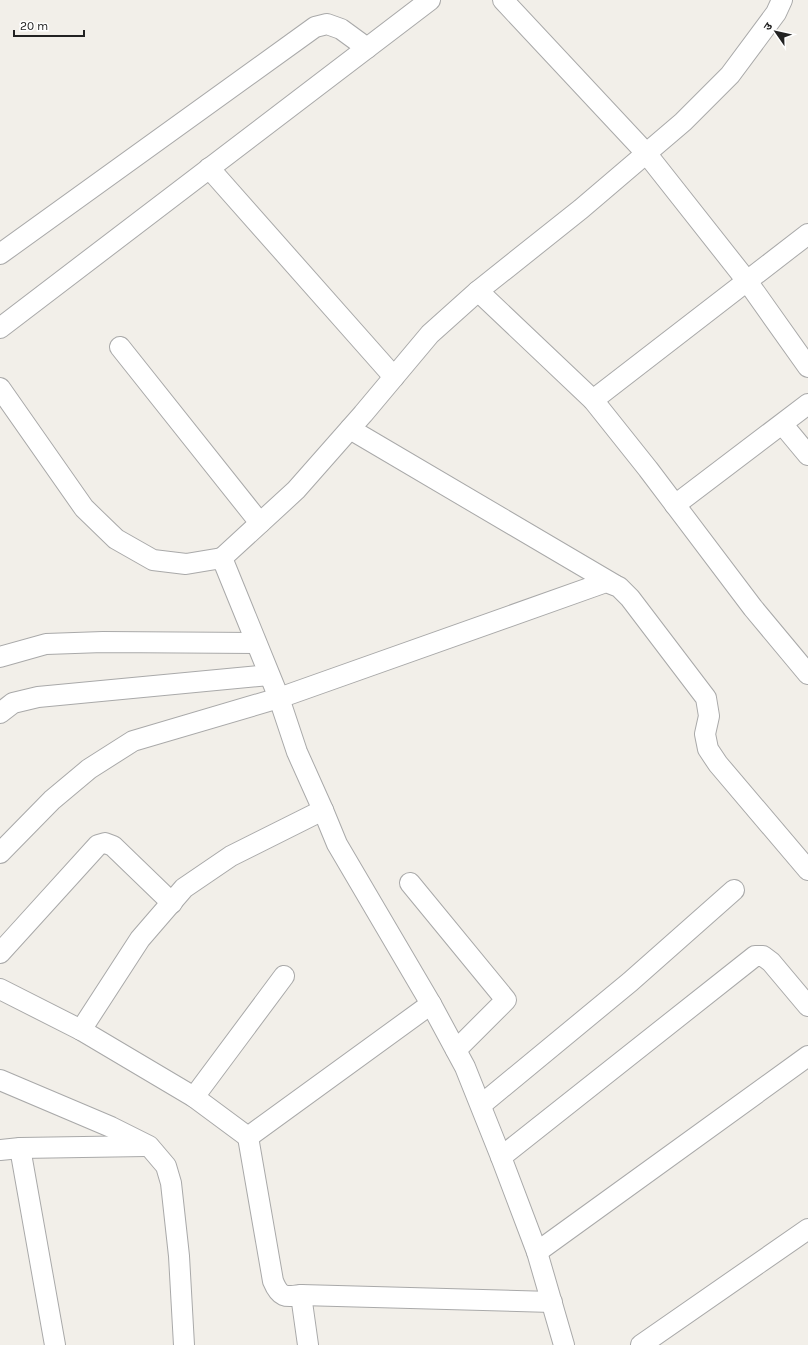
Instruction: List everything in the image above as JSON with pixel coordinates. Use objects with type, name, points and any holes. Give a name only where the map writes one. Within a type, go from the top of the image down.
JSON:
[{"type":"street","points":[[0,328],[430,0]]},
{"type":"street","points":[[503,0],[646,154],[747,281],[808,368]]},
{"type":"street","points":[[0,388],[84,508],[116,540],[153,560],[186,564],[222,558],[296,490],[350,429],[430,334],[478,291],[581,209],[683,122],[730,75],[776,13],[782,0]]},
{"type":"street","points":[[0,254],[315,27],[327,24],[341,29],[367,48]]},
{"type":"street","points":[[209,168],[394,377]]},
{"type":"street","points":[[593,400],[808,234]]},
{"type":"street","points":[[478,291],[593,400],[753,608],[808,674]]},
{"type":"street","points":[[120,347],[260,523]]},
{"type":"street","points":[[675,505],[808,404]]},
{"type":"street","points":[[782,425],[808,455]]},
{"type":"street","points":[[350,429],[619,587],[630,598],[706,698],[709,716],[704,734],[708,749],[718,764],[808,870]]},
{"type":"street","points":[[222,558],[279,698],[296,752],[337,844],[431,1004],[465,1067],[537,1252],[564,1345]]},
{"type":"street","points":[[0,853],[52,800],[89,769],[133,742],[279,698],[606,582],[619,587]]},
{"type":"street","points":[[0,657],[46,644],[103,642],[256,643]]},
{"type":"street","points":[[0,714],[13,703],[38,697],[269,675]]},
{"type":"street","points":[[81,1030],[140,938],[184,888],[231,856],[323,810]]},
{"type":"street","points":[[0,953],[98,845],[105,843],[113,846],[172,903]]},
{"type":"street","points":[[410,883],[506,1000],[456,1050]]},
{"type":"street","points":[[481,1105],[630,982],[734,890]]},
{"type":"street","points":[[501,1157],[755,956],[763,956],[771,962],[808,1006]]},
{"type":"street","points":[[194,1097],[284,976]]},
{"type":"street","points":[[0,989],[81,1030],[194,1097],[248,1137],[273,1281],[278,1291],[286,1297],[301,1295],[552,1302]]},
{"type":"street","points":[[248,1137],[431,1004]]},
{"type":"street","points":[[537,1252],[808,1056]]},
{"type":"street","points":[[0,1080],[111,1127],[149,1146],[166,1166],[171,1182],[179,1256],[184,1345]]},
{"type":"street","points":[[0,1150],[20,1148],[149,1146]]},
{"type":"street","points":[[20,1148],[54,1345]]},
{"type":"street","points":[[641,1345],[808,1229]]},
{"type":"street","points":[[301,1295],[308,1345]]}]
